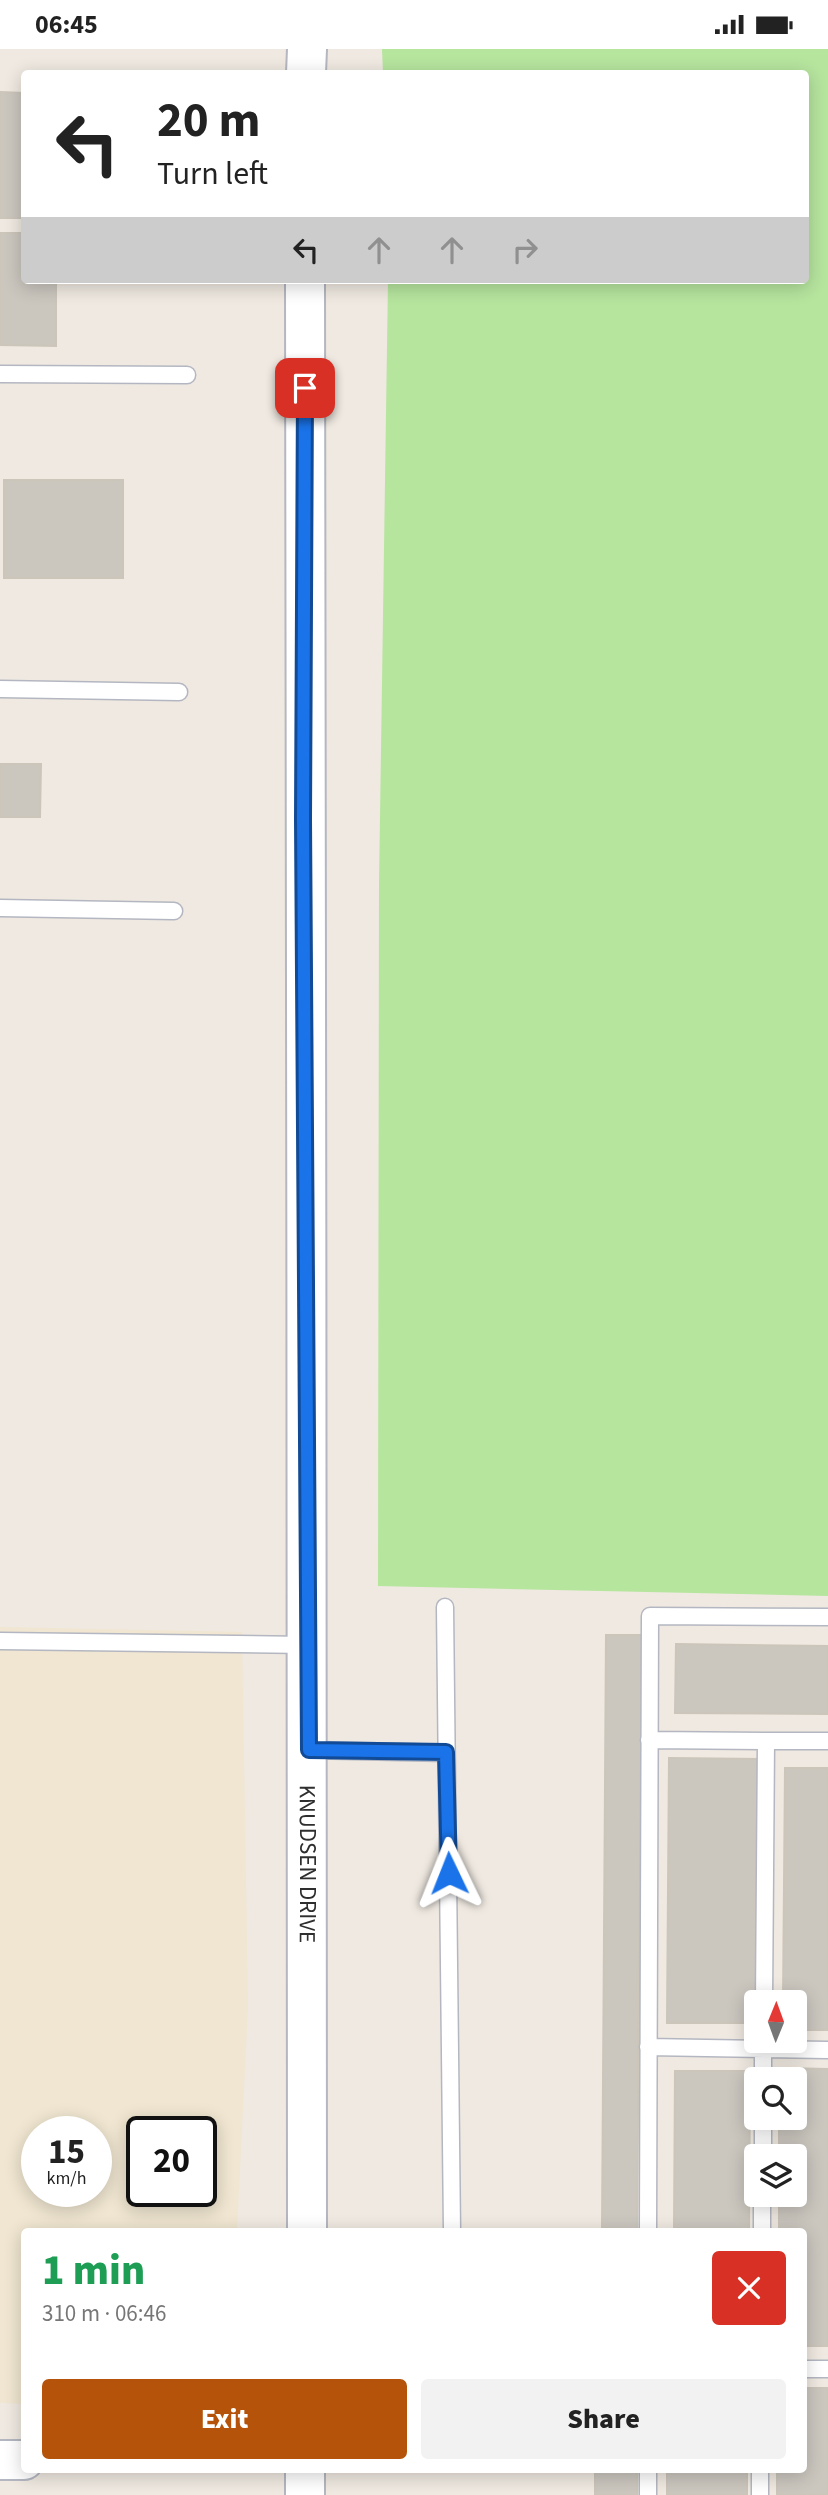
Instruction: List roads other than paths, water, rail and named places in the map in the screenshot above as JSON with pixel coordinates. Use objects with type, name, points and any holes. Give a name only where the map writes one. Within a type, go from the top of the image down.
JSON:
[{"type":"main road","points":[[306,49],[306,70]]},
{"type":"main road","name":"KNUDSEN DRIVE","points":[[306,284],[303,819],[310,1645],[307,2228]]},
{"type":"main road","points":[[0,2460],[21,2460]]},
{"type":"main road","points":[[305,2473],[305,2495]]},
{"type":"lane","points":[[0,374],[187,375]]},
{"type":"lane","points":[[0,689],[179,692]]},
{"type":"lane","points":[[0,908],[174,911]]},
{"type":"lane","points":[[445,1607],[452,2228]]},
{"type":"lane","points":[[648,2228],[650,1616],[828,1617]]},
{"type":"lane","points":[[0,1641],[310,1645]]},
{"type":"lane","points":[[649,1740],[828,1741]]},
{"type":"lane","points":[[764,1990],[766,1741]]},
{"type":"lane","points":[[309,1750],[446,1752]]},
{"type":"lane","points":[[648,2047],[744,2045]]},
{"type":"lane","points":[[807,2048],[828,2050]]},
{"type":"lane","points":[[762,2207],[762,2228]]},
{"type":"lane","points":[[807,2369],[828,2369]]},
{"type":"lane","points":[[648,2473],[648,2495]]},
{"type":"lane","points":[[760,2473],[760,2495]]}]
